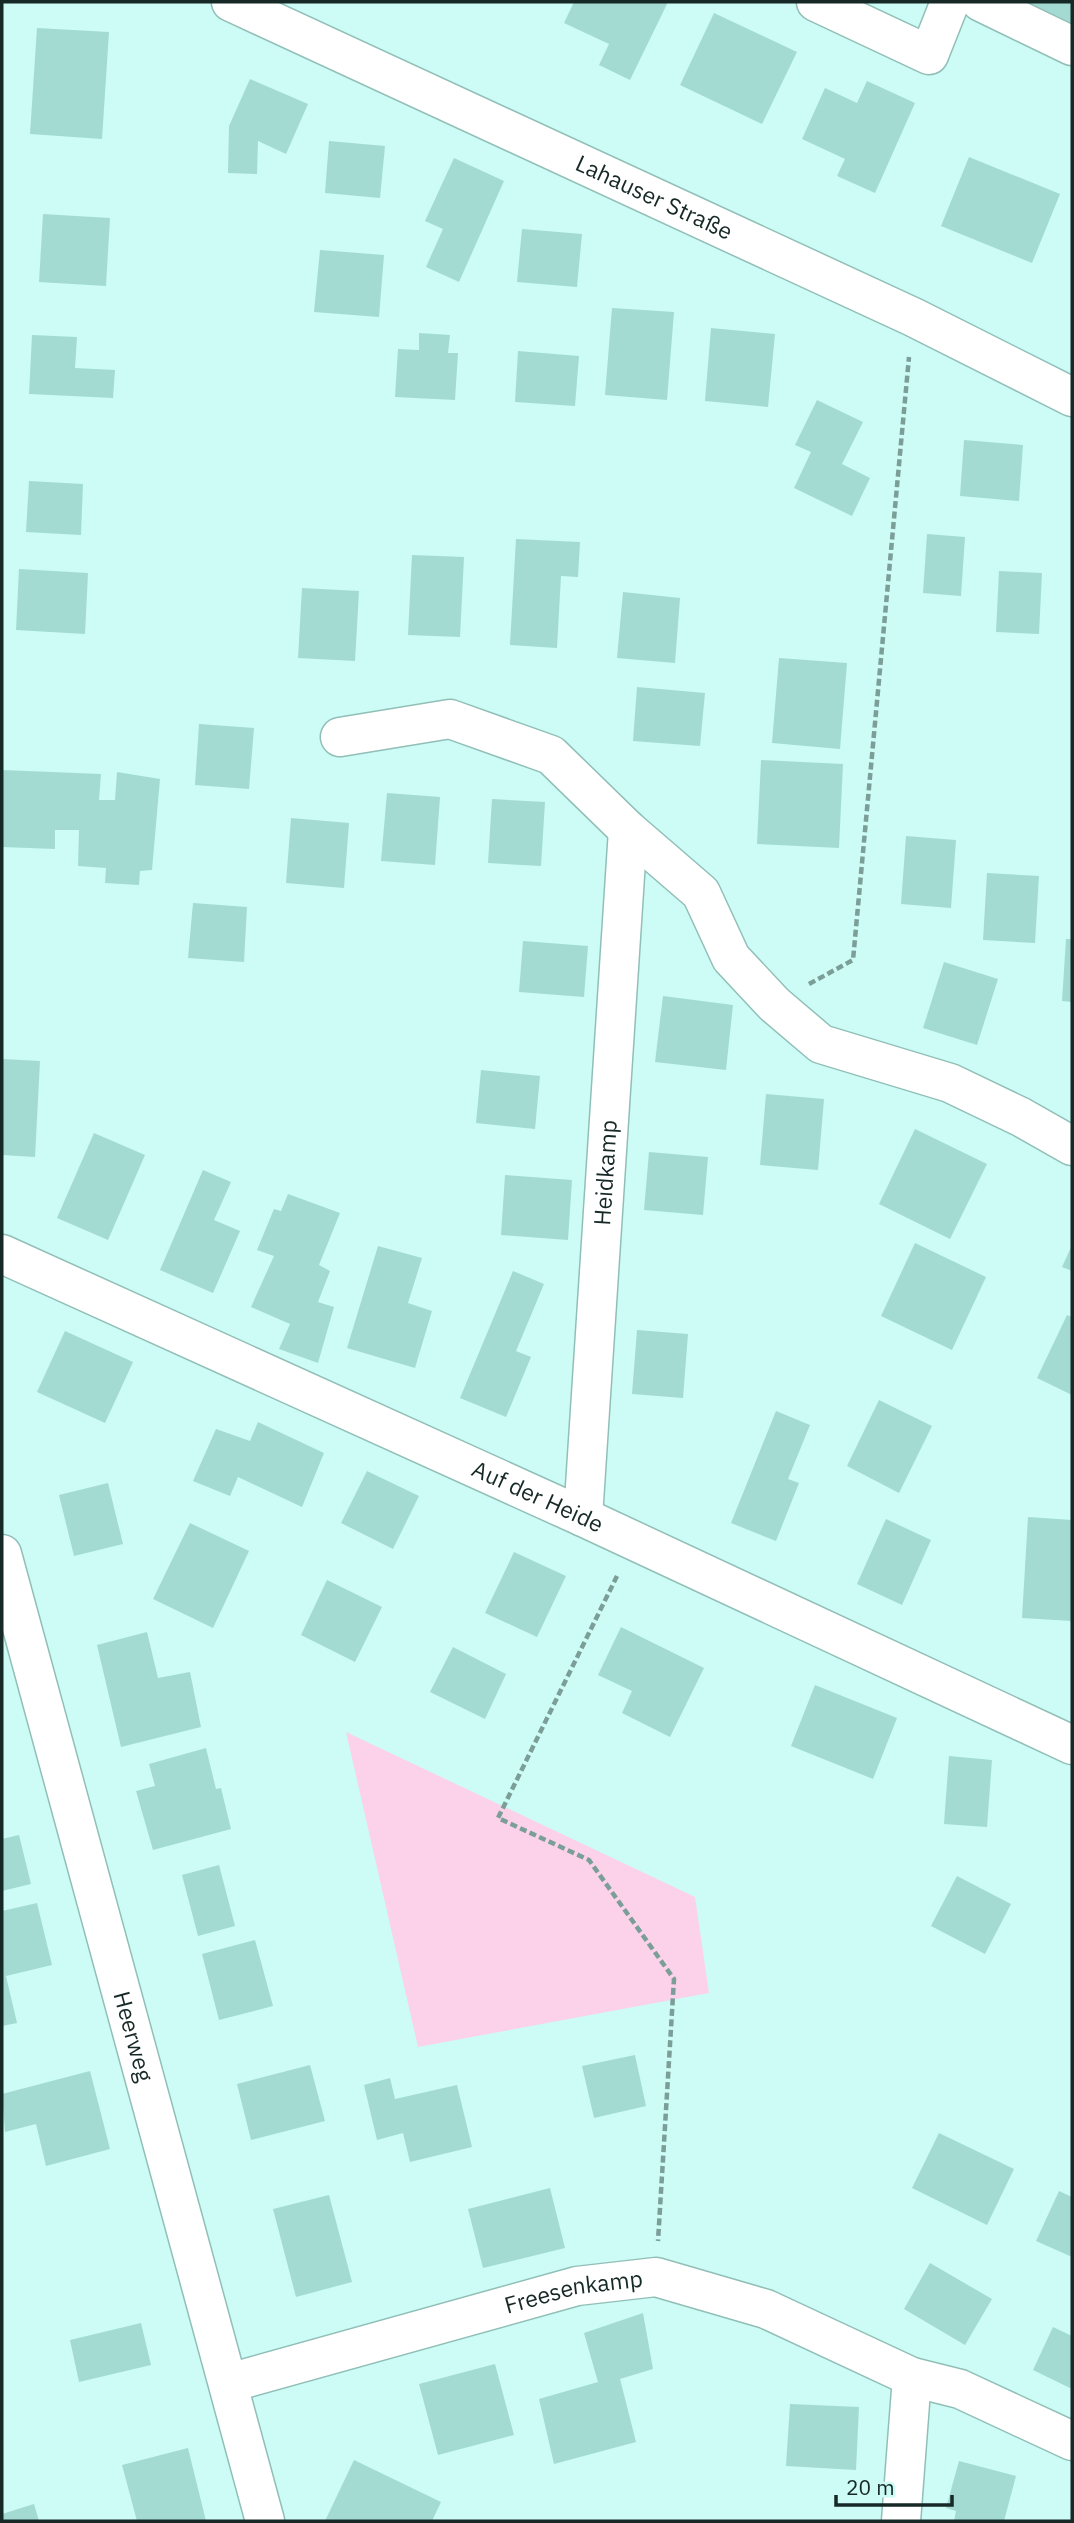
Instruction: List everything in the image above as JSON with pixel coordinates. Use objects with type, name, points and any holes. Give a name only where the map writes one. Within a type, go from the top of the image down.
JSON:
[{"type":"street","name":"Lahauser Straße","points":[[231,2],[913,317],[1072,397]]},
{"type":"street","points":[[816,2],[929,55],[950,2]]},
{"type":"street","points":[[981,2],[1072,46]]},
{"type":"street","points":[[340,737],[450,719],[551,755],[628,830],[701,893],[732,958],[774,1004],[821,1044],[950,1083],[1021,1117],[1072,1146]]},
{"type":"street","name":"Heidkamp","points":[[583,1517],[628,830]]},
{"type":"street","name":"Auf der Heide","points":[[2,1254],[634,1540],[1072,1745]]},
{"type":"street","name":"Heerweg","points":[[2,1554],[8,1598],[265,2521]]},
{"type":"street","name":"Freesenkamp","points":[[229,2384],[577,2286],[656,2277],[766,2309],[912,2377],[960,2389],[1072,2441]]},
{"type":"street","points":[[901,2521],[912,2377]]},
{"type":"path","points":[[774,1004],[853,960],[913,317]]},
{"type":"path","points":[[634,1540],[498,1818],[589,1860],[674,1979],[656,2277]]},
{"type":"shaded area","points":[[346,1732],[695,1897],[709,1993],[418,2047]]},
{"type":"building","points":[[574,2],[668,2],[630,80],[599,65],[609,44],[564,23]]},
{"type":"building","points":[[1023,2],[1072,2],[1072,37]]},
{"type":"building","points":[[714,13],[797,52],[762,124],[680,85]]},
{"type":"building","points":[[37,28],[109,32],[102,139],[30,134]]},
{"type":"building","points":[[250,79],[308,104],[286,154],[258,141],[257,174],[228,173],[229,126]]},
{"type":"building","points":[[867,81],[915,103],[875,193],[837,176],[845,159],[802,139],[825,88],[857,103]]},
{"type":"building","points":[[329,141],[385,146],[380,198],[325,193]]},
{"type":"building","points":[[969,157],[1060,194],[1032,263],[941,226]]},
{"type":"building","points":[[454,158],[504,181],[459,282],[426,267],[443,229],[425,221]]},
{"type":"building","points":[[43,214],[110,218],[106,286],[39,282]]},
{"type":"building","points":[[522,229],[582,234],[577,287],[517,282]]},
{"type":"building","points":[[320,250],[384,255],[379,317],[314,312]]},
{"type":"building","points":[[612,308],[674,312],[667,400],[605,395]]},
{"type":"building","points":[[711,328],[775,334],[768,407],[705,401]]},
{"type":"building","points":[[419,333],[450,335],[448,353],[458,353],[455,400],[395,397],[398,349],[419,350]]},
{"type":"building","points":[[32,335],[77,337],[75,368],[115,370],[113,398],[29,394]]},
{"type":"building","points":[[518,351],[579,356],[575,406],[515,402]]},
{"type":"building","points":[[817,400],[863,422],[842,464],[870,478],[852,516],[794,488],[811,452],[795,445]]},
{"type":"building","points":[[964,440],[1023,445],[1019,501],[960,496]]},
{"type":"building","points":[[29,481],[83,484],[81,535],[26,532]]},
{"type":"building","points":[[927,534],[965,537],[961,596],[923,593]]},
{"type":"building","points":[[516,539],[580,542],[578,577],[561,576],[557,648],[510,645]]},
{"type":"building","points":[[412,555],[464,557],[460,637],[408,635]]},
{"type":"building","points":[[19,569],[88,573],[85,634],[16,630]]},
{"type":"building","points":[[999,571],[1042,573],[1039,634],[996,632]]},
{"type":"building","points":[[302,588],[359,591],[355,661],[298,658]]},
{"type":"building","points":[[623,592],[680,598],[675,663],[617,658]]},
{"type":"building","points":[[779,658],[847,663],[840,749],[772,743]]},
{"type":"building","points":[[637,687],[705,693],[700,746],[633,741]]},
{"type":"building","points":[[199,724],[254,728],[249,789],[195,785]]},
{"type":"building","points":[[761,760],[843,764],[839,848],[757,844]]},
{"type":"building","points":[[2,770],[101,774],[99,800],[115,800],[117,772],[160,779],[152,870],[140,871],[139,885],[105,883],[106,868],[78,866],[79,830],[55,830],[55,849],[2,847]]},
{"type":"building","points":[[387,793],[440,797],[435,865],[381,861]]},
{"type":"building","points":[[492,799],[545,802],[541,866],[488,863]]},
{"type":"building","points":[[291,818],[349,823],[344,888],[286,883]]},
{"type":"building","points":[[906,836],[956,840],[951,908],[901,904]]},
{"type":"building","points":[[987,873],[1039,876],[1035,943],[983,940]]},
{"type":"building","points":[[193,903],[247,907],[244,962],[188,958]]},
{"type":"building","points":[[1066,939],[1072,939],[1072,1002],[1062,1001]]},
{"type":"building","points":[[523,941],[588,946],[584,997],[519,992]]},
{"type":"building","points":[[944,962],[998,979],[977,1045],[923,1028]]},
{"type":"building","points":[[663,996],[733,1005],[726,1070],[655,1062]]},
{"type":"building","points":[[2,1059],[40,1061],[35,1157],[2,1155]]},
{"type":"building","points":[[481,1070],[540,1076],[535,1129],[476,1123]]},
{"type":"building","points":[[766,1094],[824,1099],[818,1170],[760,1165]]},
{"type":"building","points":[[915,1129],[987,1164],[950,1239],[879,1204]]},
{"type":"building","points":[[94,1133],[145,1155],[108,1240],[57,1218]]},
{"type":"building","points":[[649,1152],[708,1157],[703,1215],[644,1210]]},
{"type":"building","points":[[203,1170],[231,1182],[214,1220],[240,1231],[213,1293],[160,1270]]},
{"type":"building","points":[[505,1175],[572,1180],[568,1240],[501,1235]]},
{"type":"building","points":[[288,1194],[340,1213],[319,1265],[330,1271],[318,1302],[334,1307],[318,1363],[279,1349],[290,1324],[251,1307],[274,1256],[257,1250],[274,1209],[281,1211]]},
{"type":"building","points":[[915,1243],[986,1277],[952,1350],[881,1316]]},
{"type":"building","points":[[1072,1245],[1072,1271],[1062,1267]]},
{"type":"building","points":[[378,1246],[422,1258],[408,1303],[432,1311],[415,1368],[347,1348]]},
{"type":"building","points":[[513,1271],[544,1284],[516,1351],[531,1357],[506,1417],[460,1398]]},
{"type":"building","points":[[1067,1315],[1072,1317],[1072,1395],[1037,1378]]},
{"type":"building","points":[[637,1330],[688,1334],[683,1398],[632,1394]]},
{"type":"building","points":[[65,1331],[133,1362],[105,1423],[37,1392]]},
{"type":"building","points":[[879,1400],[932,1426],[899,1493],[847,1466]]},
{"type":"building","points":[[776,1411],[810,1425],[788,1479],[799,1483],[776,1541],[731,1523]]},
{"type":"building","points":[[258,1422],[324,1453],[302,1507],[238,1477],[230,1496],[193,1481],[216,1429],[250,1441]]},
{"type":"building","points":[[367,1471],[419,1496],[393,1549],[341,1523]]},
{"type":"building","points":[[108,1483],[123,1544],[74,1556],[59,1495]]},
{"type":"building","points":[[1028,1517],[1072,1520],[1072,1621],[1022,1618]]},
{"type":"building","points":[[886,1519],[931,1540],[902,1605],[857,1584]]},
{"type":"building","points":[[190,1523],[249,1551],[213,1628],[153,1599]]},
{"type":"building","points":[[514,1552],[566,1576],[537,1637],[485,1613]]},
{"type":"building","points":[[327,1580],[382,1607],[355,1662],[301,1635]]},
{"type":"building","points":[[621,1627],[704,1668],[670,1737],[622,1713],[632,1691],[598,1675]]},
{"type":"building","points":[[147,1632],[158,1678],[190,1672],[201,1727],[121,1747],[97,1645]]},
{"type":"building","points":[[453,1647],[506,1674],[485,1719],[430,1692]]},
{"type":"building","points":[[815,1685],[897,1718],[873,1779],[791,1746]]},
{"type":"building","points":[[206,1748],[216,1789],[221,1788],[231,1829],[153,1850],[136,1791],[155,1786],[149,1764]]},
{"type":"building","points":[[949,1756],[992,1760],[987,1827],[944,1824]]},
{"type":"building","points":[[19,1835],[31,1884],[2,1891],[2,1839]]},
{"type":"building","points":[[219,1865],[235,1926],[198,1936],[182,1875]]},
{"type":"building","points":[[957,1876],[1011,1904],[985,1954],[931,1926]]},
{"type":"building","points":[[37,1903],[52,1965],[6,1976],[17,2023],[2,2026],[2,1911]]},
{"type":"building","points":[[255,1940],[273,2006],[219,2020],[202,1954]]},
{"type":"building","points":[[635,2055],[646,2106],[594,2118],[582,2066]]},
{"type":"building","points":[[310,2065],[325,2121],[251,2140],[237,2084]]},
{"type":"building","points":[[90,2071],[110,2149],[46,2166],[36,2124],[5,2132],[2,2094]]},
{"type":"building","points":[[390,2078],[395,2099],[457,2085],[472,2147],[410,2162],[403,2133],[377,2140],[364,2085]]},
{"type":"building","points":[[939,2133],[1014,2169],[987,2225],[912,2188]]},
{"type":"building","points":[[550,2188],[565,2248],[483,2268],[468,2209]]},
{"type":"building","points":[[1059,2191],[1072,2197],[1072,2257],[1036,2241]]},
{"type":"building","points":[[329,2195],[352,2282],[296,2297],[273,2209]]},
{"type":"building","points":[[930,2263],[992,2299],[965,2345],[904,2309]]},
{"type":"building","points":[[643,2313],[653,2369],[620,2379],[636,2442],[554,2464],[539,2399],[598,2382],[584,2333]]},
{"type":"building","points":[[141,2323],[151,2365],[79,2382],[70,2340]]},
{"type":"building","points":[[1053,2327],[1072,2336],[1072,2389],[1033,2370]]},
{"type":"building","points":[[495,2364],[514,2435],[438,2455],[419,2384]]},
{"type":"building","points":[[790,2404],[859,2407],[856,2470],[786,2466]]},
{"type":"building","points":[[188,2448],[206,2521],[137,2521],[122,2465]]},
{"type":"building","points":[[354,2460],[441,2502],[432,2521],[325,2521]]},
{"type":"building","points":[[959,2461],[1016,2476],[1004,2521],[954,2521],[956,2511],[946,2508]]},
{"type":"building","points":[[34,2504],[39,2521],[2,2521],[2,2514]]}]
